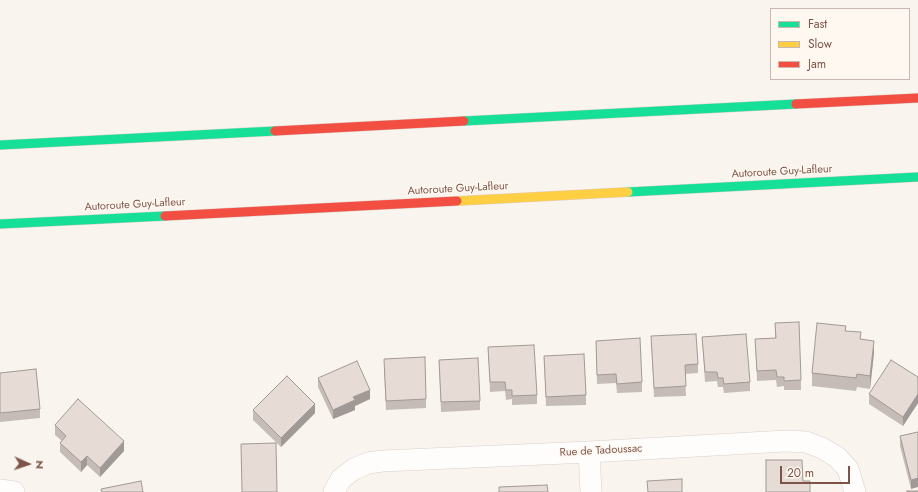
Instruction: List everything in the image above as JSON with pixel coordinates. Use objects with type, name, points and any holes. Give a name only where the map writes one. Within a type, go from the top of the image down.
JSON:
[{"type":"highway","points":[[0,145],[918,98]]},
{"type":"highway","name":"Autoroute Guy-Lafleur","points":[[0,224],[918,177]]},
{"type":"street","name":"Rue de Tadoussac","points":[[334,492],[341,479],[354,469],[368,463],[382,461],[589,452],[786,441],[806,442],[822,448],[837,457],[848,469],[855,492]]},
{"type":"street","points":[[589,452],[591,492]]},
{"type":"street","points":[[0,490],[14,492]]},
{"type":"building","points":[[799,322],[801,380],[784,381],[784,377],[777,377],[776,370],[757,371],[755,339],[776,338],[775,323]]},
{"type":"building","points":[[817,323],[846,326],[845,331],[861,332],[860,339],[874,341],[870,376],[857,374],[856,378],[812,373]]},
{"type":"building","points":[[696,334],[698,364],[685,365],[686,386],[654,388],[651,336]]},
{"type":"building","points":[[746,334],[750,382],[724,384],[723,378],[718,378],[717,372],[705,372],[702,337]]},
{"type":"building","points":[[640,338],[642,382],[617,384],[616,374],[597,375],[596,341]]},
{"type":"building","points":[[534,345],[537,395],[512,396],[512,390],[506,390],[505,382],[490,382],[488,347]]},
{"type":"building","points":[[584,354],[586,395],[546,397],[544,356]]},
{"type":"building","points":[[425,357],[426,399],[386,401],[384,359]]},
{"type":"building","points":[[478,358],[480,401],[441,402],[439,360]]},
{"type":"building","points":[[891,360],[918,377],[918,394],[903,417],[869,394]]},
{"type":"building","points":[[357,361],[370,390],[353,397],[355,400],[333,410],[318,378]]},
{"type":"building","points":[[36,369],[40,409],[0,413],[0,373]]},
{"type":"building","points":[[287,376],[315,404],[281,438],[253,410]]},
{"type":"building","points":[[78,399],[124,441],[100,468],[87,456],[81,462],[60,443],[66,436],[55,425]]},
{"type":"building","points":[[918,432],[918,478],[911,480],[900,436]]},
{"type":"building","points":[[276,443],[277,492],[242,492],[241,444]]},
{"type":"building","points":[[766,460],[802,460],[803,481],[810,481],[810,492],[766,492]]},
{"type":"building","points":[[682,479],[682,492],[648,492],[647,481]]},
{"type":"building","points":[[141,481],[143,492],[102,492],[101,489]]},
{"type":"building","points":[[547,485],[548,492],[499,492],[499,487]]},
{"type":"building","points":[[918,491],[918,492],[907,492]]},
{"type":"traffic: fast","points":[[464,121],[796,104]]},
{"type":"traffic: fast","points":[[0,145],[275,131]]},
{"type":"traffic: fast","points":[[628,192],[918,177]]},
{"type":"traffic: fast","points":[[0,224],[165,216]]},
{"type":"traffic: slow","points":[[457,201],[628,192]]},
{"type":"traffic: jam","points":[[796,104],[918,98]]},
{"type":"traffic: jam","points":[[275,131],[464,121]]},
{"type":"traffic: jam","points":[[165,216],[457,201]]}]
